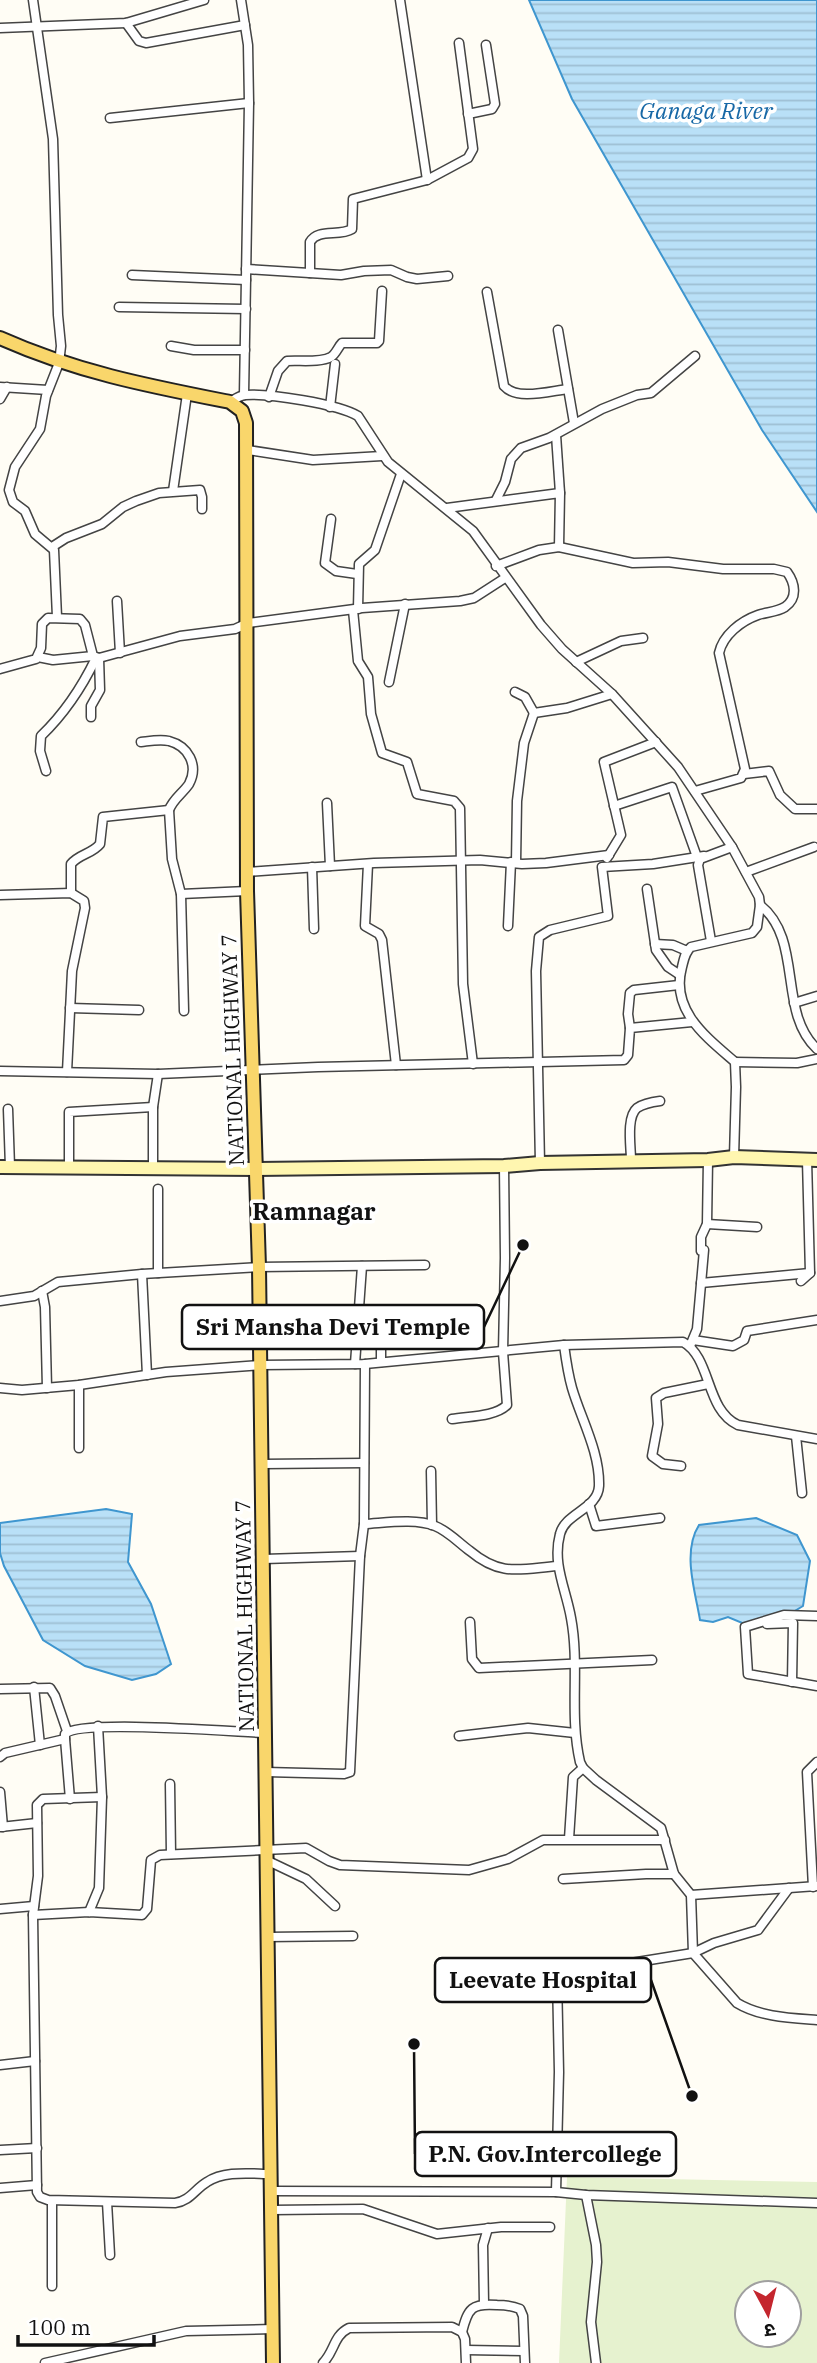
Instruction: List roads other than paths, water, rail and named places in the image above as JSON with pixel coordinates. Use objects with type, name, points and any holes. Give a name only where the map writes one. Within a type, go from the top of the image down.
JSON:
[{"type":"main road","points":[[0,338],[58,363],[133,383],[230,402]]},
{"type":"main road","name":"NATIONAL HIGHWAY 7","points":[[230,402],[237,405],[245,417],[248,450],[247,891],[257,1168],[263,1465],[273,2363]]},
{"type":"main road","points":[[5,1167],[504,1166],[734,1157],[812,1160]]},
{"type":"street","points":[[33,0],[53,139],[61,338],[58,363],[48,390],[40,429],[15,467],[9,490],[13,502],[25,511],[36,534],[52,547],[56,562],[57,617]]},
{"type":"street","points":[[0,28],[126,23],[204,0]]},
{"type":"street","points":[[241,0],[248,45],[249,103],[244,395]]},
{"type":"street","points":[[400,0],[427,180]]},
{"type":"street","points":[[126,23],[139,41],[146,43],[245,25]]},
{"type":"street","points":[[310,273],[312,237],[316,234],[343,233],[352,229],[353,199],[427,180],[462,162],[472,153],[459,43]]},
{"type":"street","points":[[468,114],[492,109],[495,103],[486,45]]},
{"type":"street","points":[[110,118],[249,103]]},
{"type":"street","points":[[246,269],[346,275],[391,270],[412,279],[448,276]]},
{"type":"street","points":[[132,275],[246,280]]},
{"type":"street","points":[[269,397],[278,371],[287,361],[327,359],[333,356],[339,345],[380,341],[382,291]]},
{"type":"street","points":[[487,292],[499,363],[507,390],[523,394],[568,389]]},
{"type":"street","points":[[119,307],[246,309]]},
{"type":"street","points":[[558,330],[574,423]]},
{"type":"street","points":[[171,346],[194,350],[245,350]]},
{"type":"street","points":[[496,500],[505,482],[511,459],[517,452],[556,435],[602,408],[651,393],[695,356]]},
{"type":"street","points":[[330,407],[335,364]]},
{"type":"street","points":[[0,399],[3,387],[48,390]]},
{"type":"street","points":[[173,491],[187,394]]},
{"type":"street","points":[[230,402],[244,395],[350,411],[364,423],[382,456],[401,474],[447,508],[480,539],[496,566],[541,625],[576,662],[612,694],[656,742],[695,791],[732,847],[760,905],[772,916],[786,954],[794,1003],[802,1029],[817,1049]]},
{"type":"street","points":[[556,435],[560,493],[559,547]]},
{"type":"street","points":[[248,450],[313,460],[382,456]]},
{"type":"street","points":[[401,474],[375,550],[359,564],[355,609],[358,661],[368,677],[371,714],[375,720],[380,749],[389,756],[407,762],[417,793],[458,804],[463,861],[463,984],[473,1064]]},
{"type":"street","points":[[52,547],[75,534],[102,524],[123,507],[159,493],[200,490],[202,509]]},
{"type":"street","points":[[447,508],[560,493]]},
{"type":"street","points":[[331,519],[325,563],[336,571],[357,574]]},
{"type":"street","points":[[496,566],[539,550],[559,547],[633,563],[668,562],[723,569],[774,569],[787,572],[793,580],[795,591],[790,603],[776,611],[756,616],[733,629],[724,639],[719,653],[744,774],[741,778],[695,791]]},
{"type":"street","points":[[0,669],[38,657],[53,660],[120,653],[180,636],[235,629],[248,623],[355,609],[468,600],[505,578]]},
{"type":"street","points":[[117,601],[120,653]]},
{"type":"street","points":[[389,682],[405,604]]},
{"type":"street","points":[[38,657],[44,620],[76,617],[83,622],[96,657],[100,690],[91,706],[91,718]]},
{"type":"street","points":[[576,662],[621,641],[643,638]]},
{"type":"street","points":[[46,771],[40,751],[41,736],[59,718],[87,677],[96,657]]},
{"type":"street","points":[[508,926],[524,743],[534,713],[525,697],[515,692]]},
{"type":"street","points":[[534,713],[567,708],[612,694]]},
{"type":"street","points":[[141,742],[172,742],[192,759],[193,774],[189,783],[169,810],[172,859],[181,894],[184,1011]]},
{"type":"street","points":[[540,1163],[536,971],[538,937],[550,930],[608,916],[602,867],[621,835],[604,762],[656,742]]},
{"type":"street","points":[[744,774],[769,771],[780,795],[794,809],[817,809]]},
{"type":"street","points":[[614,806],[672,787],[701,856],[698,865],[711,941]]},
{"type":"street","points":[[327,803],[330,866]]},
{"type":"street","points":[[71,893],[71,864],[77,857],[100,844],[103,817],[169,810]]},
{"type":"street","points":[[602,867],[653,864],[701,856],[732,847]]},
{"type":"street","points":[[746,872],[814,847]]},
{"type":"street","points":[[247,872],[368,864],[564,861],[609,855]]},
{"type":"street","points":[[368,864],[365,926],[379,933],[382,940],[396,1065]]},
{"type":"street","points":[[312,867],[314,929]]},
{"type":"street","points":[[647,889],[659,957],[679,980]]},
{"type":"street","points":[[181,894],[247,891]]},
{"type":"street","points":[[0,895],[71,893],[82,898],[85,908],[74,959],[68,1072]]},
{"type":"street","points":[[760,905],[757,927],[752,933],[696,945],[687,951],[679,980],[684,1005],[692,1022],[735,1062],[797,1063],[817,1059]]},
{"type":"street","points":[[655,944],[673,945],[687,951]]},
{"type":"street","points":[[0,1071],[158,1074],[624,1060],[628,1055],[631,993],[634,990],[679,980]]},
{"type":"street","points":[[794,1003],[817,996]]},
{"type":"street","points":[[70,1009],[139,1010]]},
{"type":"street","points":[[630,1028],[692,1022]]},
{"type":"street","points":[[734,1157],[735,1062]]},
{"type":"street","points":[[153,1168],[153,1107],[158,1074]]},
{"type":"street","points":[[631,1160],[631,1125],[634,1111],[660,1101]]},
{"type":"street","points":[[69,1167],[69,1112],[153,1107]]},
{"type":"street","points":[[5,1167],[8,1109]]},
{"type":"street","points":[[692,1343],[696,1335],[704,1250],[701,1251],[701,1237],[706,1224],[708,1160]]},
{"type":"street","points":[[801,1282],[810,1273],[812,1160]]},
{"type":"street","points":[[452,1419],[493,1412],[507,1405],[503,1352],[504,1166]]},
{"type":"street","points":[[158,1189],[158,1273]]},
{"type":"street","points":[[706,1224],[757,1227]]},
{"type":"street","points":[[0,1301],[34,1296],[58,1282],[142,1274],[259,1267],[425,1265]]},
{"type":"street","points":[[355,1364],[362,1266]]},
{"type":"street","points":[[701,1283],[810,1273]]},
{"type":"street","points":[[142,1274],[147,1375]]},
{"type":"street","points":[[42,1291],[45,1307],[47,1388]]},
{"type":"street","points":[[381,1313],[381,1363]]},
{"type":"street","points":[[0,1388],[47,1388],[166,1372],[261,1365],[381,1363],[564,1345],[680,1341],[733,1346],[744,1340],[747,1331],[817,1321]]},
{"type":"street","points":[[692,1343],[699,1355],[708,1384],[730,1421],[738,1425],[817,1439]]},
{"type":"street","points":[[564,1345],[572,1389],[594,1453],[598,1476],[597,1495],[564,1524],[561,1530],[557,1566],[571,1615],[576,1662],[575,1733],[583,1768],[658,1825],[674,1874],[691,1895],[693,1953],[737,2003],[745,2008],[787,2018],[817,2020]]},
{"type":"street","points":[[266,1772],[350,1772],[360,1556],[364,1524],[365,1364]]},
{"type":"street","points":[[681,1466],[663,1464],[652,1456],[659,1424],[656,1398],[664,1393],[708,1384]]},
{"type":"street","points":[[79,1385],[79,1448]]},
{"type":"street","points":[[796,1436],[802,1493]]},
{"type":"street","points":[[263,1465],[364,1463]]},
{"type":"street","points":[[431,1471],[432,1525]]},
{"type":"street","points":[[589,1504],[593,1522],[599,1527],[660,1518]]},
{"type":"street","points":[[364,1524],[432,1525],[450,1535],[476,1557],[508,1571],[557,1566]]},
{"type":"street","points":[[264,1559],[360,1556]]},
{"type":"street","points":[[817,1616],[784,1615],[746,1627],[748,1674],[817,1686]]},
{"type":"street","points":[[470,1622],[472,1660],[479,1668],[652,1660]]},
{"type":"street","points":[[756,1624],[793,1623],[792,1682]]},
{"type":"street","points":[[34,1687],[40,1745]]},
{"type":"street","points":[[0,1689],[44,1687],[53,1691],[66,1735],[70,1799]]},
{"type":"street","points":[[89,1912],[99,1888],[102,1797],[98,1726]]},
{"type":"street","points":[[0,1757],[5,1753],[98,1726],[266,1733]]},
{"type":"street","points":[[459,1736],[528,1728],[575,1733]]},
{"type":"street","points":[[691,1895],[815,1886],[807,1772],[817,1762]]},
{"type":"street","points":[[569,1839],[573,1777],[583,1768]]},
{"type":"street","points":[[170,1784],[171,1854]]},
{"type":"street","points":[[0,1792],[1,1827],[37,1823]]},
{"type":"street","points":[[102,1797],[39,1801],[38,1876],[34,1911],[37,2185],[40,2197],[52,2201],[181,2202],[216,2177],[272,2174]]},
{"type":"street","points":[[0,1909],[142,1915],[146,1912],[151,1860],[155,1856],[171,1854],[266,1856],[306,1848],[340,1865],[469,1870],[508,1859],[537,1842],[569,1839],[665,1840]]},
{"type":"street","points":[[266,1856],[306,1879],[335,1906]]},
{"type":"street","points":[[563,1879],[674,1874]]},
{"type":"street","points":[[556,2192],[557,1976],[561,1966],[572,1963],[631,1963],[693,1953],[714,1943],[758,1930],[789,1888]]},
{"type":"street","points":[[267,1937],[353,1936]]},
{"type":"street","points":[[0,2065],[35,2061]]},
{"type":"street","points":[[0,2150],[37,2148]]},
{"type":"street","points":[[0,2188],[37,2185]]},
{"type":"street","points":[[272,2191],[556,2192],[817,2203]]},
{"type":"street","points":[[586,2195],[596,2245],[591,2322],[596,2363]]},
{"type":"street","points":[[52,2201],[52,2286]]},
{"type":"street","points":[[107,2202],[110,2256]]},
{"type":"street","points":[[272,2210],[363,2209],[437,2234],[488,2228],[550,2227]]},
{"type":"street","points":[[484,2304],[483,2245],[488,2228]]},
{"type":"street","points":[[466,2363],[462,2332],[469,2311],[484,2304],[520,2309],[523,2316],[524,2363]]},
{"type":"street","points":[[323,2363],[332,2352],[335,2340],[341,2332],[349,2328],[452,2327],[462,2332]]},
{"type":"street","points":[[45,2363],[186,2331],[273,2329]]},
{"type":"street","points":[[466,2350],[524,2351]]},
{"type":"water","name":"Ganaga River","points":[[529,0],[817,0],[817,512],[762,430],[572,99]]},
{"type":"water","points":[[106,1509],[132,1514],[128,1562],[151,1604],[171,1664],[156,1674],[132,1680],[85,1666],[43,1640],[4,1566],[0,1553],[0,1523]]},
{"type":"water","points":[[756,1518],[797,1535],[810,1561],[803,1606],[778,1621],[747,1625],[728,1617],[713,1622],[700,1620],[691,1559],[691,1547],[699,1525]]},
{"type":"place","name":"Sri Mansha Devi Temple","points":[[523,1245]]},
{"type":"place","name":"P.N. Gov.Intercollege","points":[[414,2044]]},
{"type":"place","name":"Leevate Hospital","points":[[692,2096]]},
{"type":"district","name":"Ramnagar","points":[[314,1212]]}]
